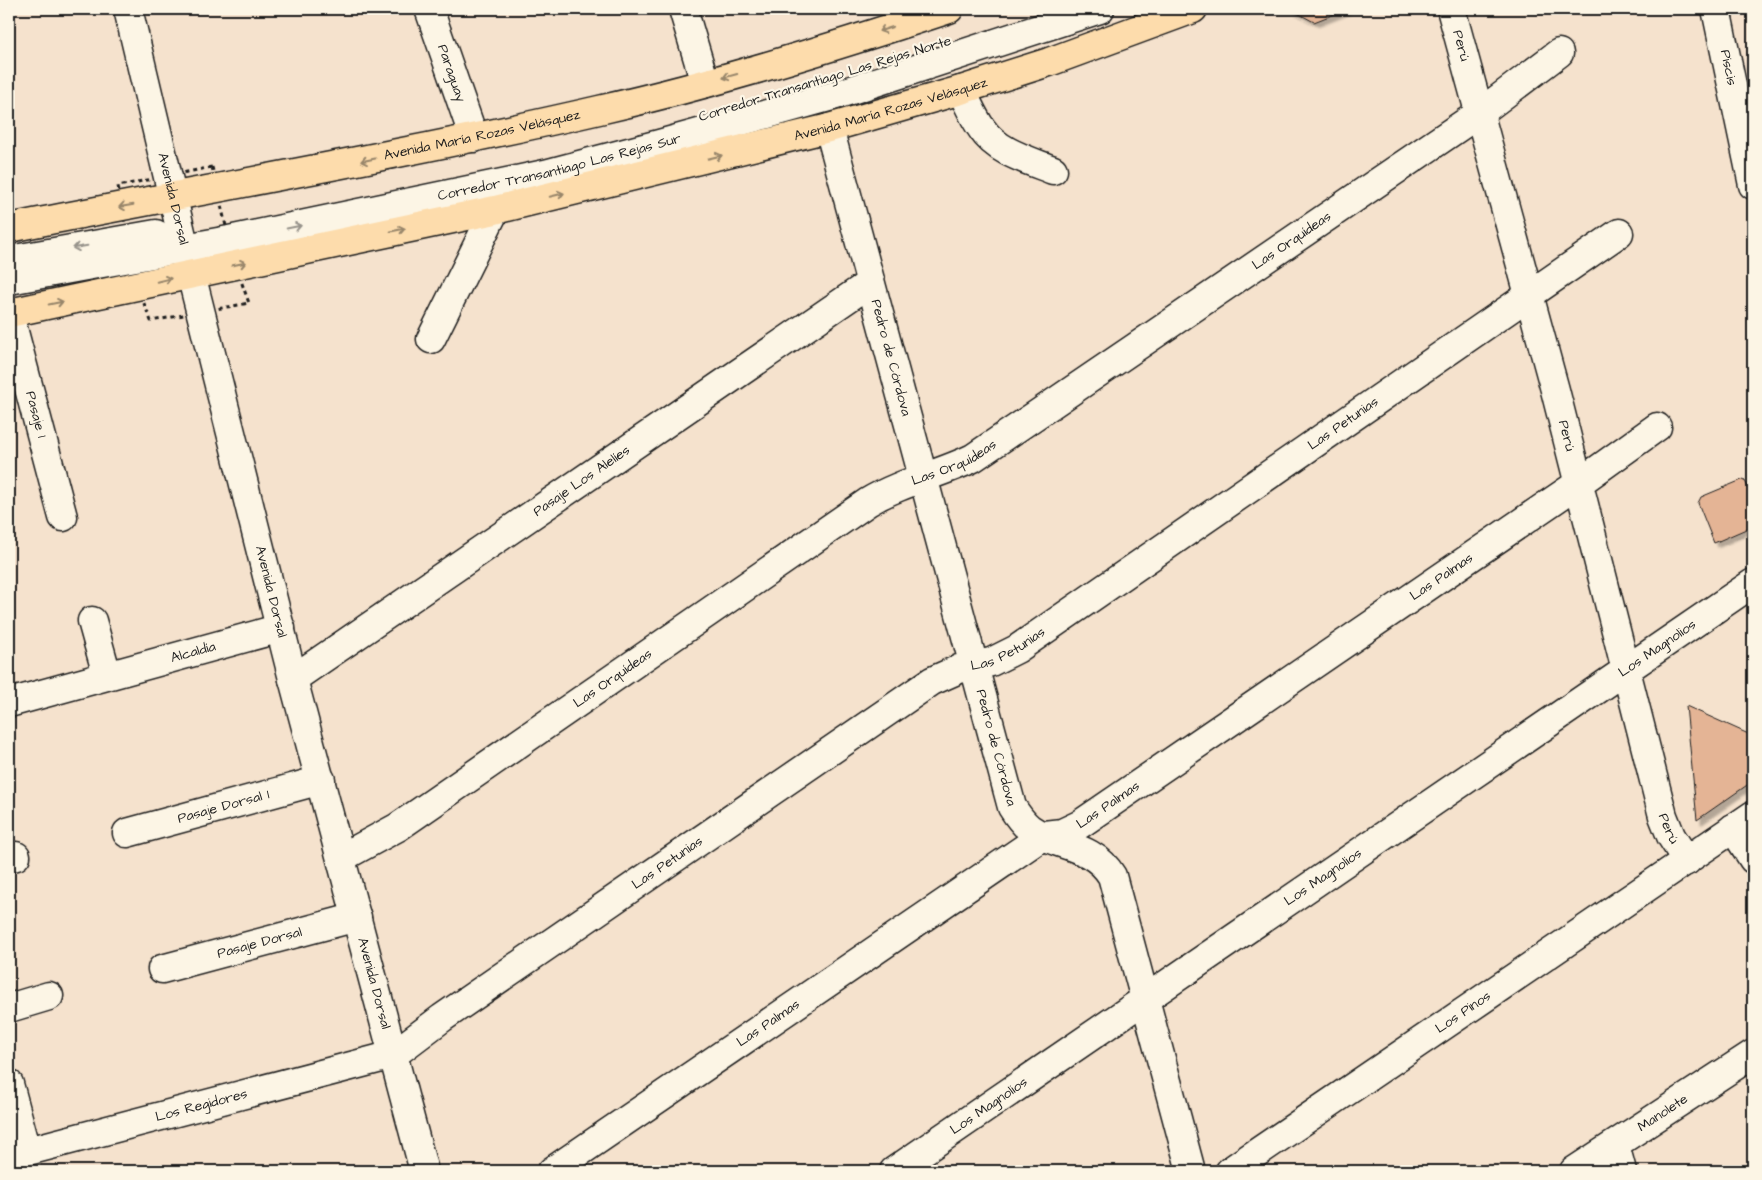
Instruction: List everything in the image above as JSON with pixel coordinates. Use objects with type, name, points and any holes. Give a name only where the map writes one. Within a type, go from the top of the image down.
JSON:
[{"type":"main road","name":"Avenida María Rozas Velásquez","points":[[9,313],[495,210],[829,128],[961,90],[1058,59],[1193,9]]},
{"type":"main road","name":"Avenida María Rozas Velásquez","points":[[9,228],[474,138],[601,110],[838,45],[933,11]]},
{"type":"street","name":"Avenida Dorsal","points":[[128,9],[191,274],[293,679],[424,1171]]},
{"type":"street","name":"Paraguay","points":[[429,9],[474,138]]},
{"type":"street","points":[[683,9],[705,83]]},
{"type":"street","name":"Corredor Transantiago Las Rejas Norte","points":[[9,260],[183,239],[519,163],[645,132],[793,91],[1051,9]]},
{"type":"street","name":"Corredor Transantiago Las Rejas Sur","points":[[9,280],[183,239],[424,200],[545,174],[836,95],[1100,9]]},
{"type":"street","name":"Perú","points":[[1451,9],[1530,295],[1663,816],[1671,836],[1692,857]]},
{"type":"street","name":"Piscis","points":[[1716,9],[1745,104],[1753,186]]},
{"type":"street","name":"Las Orquídeas","points":[[341,858],[398,827],[868,502],[902,484],[947,471],[973,458],[1481,112],[1559,53]]},
{"type":"street","points":[[961,90],[976,121],[990,139],[1009,151],[1053,170]]},
{"type":"street","name":"Pedro de Córdova","points":[[829,128],[1012,808],[1019,819],[1031,829],[1084,851],[1096,857],[1106,866],[1115,886],[1191,1171]]},
{"type":"street","points":[[431,339],[495,210]]},
{"type":"street","name":"Las Petunias","points":[[393,1055],[442,1018],[932,681],[946,674],[991,662],[1017,649],[1619,233]]},
{"type":"street","name":"Pasaje Los Alelíes","points":[[293,679],[870,283]]},
{"type":"street","name":"Pasaje 1","points":[[9,313],[63,517]]},
{"type":"street","name":"Las Palmas","points":[[552,1171],[1044,836],[1062,833],[1079,825],[1579,483],[1657,427]]},
{"type":"street","name":"Los Magnolios","points":[[894,1171],[1753,583]]},
{"type":"street","points":[[92,621],[107,676]]},
{"type":"street","name":"Alcaldía","points":[[9,703],[281,628]]},
{"type":"street","name":"Pasaje Dorsal 1","points":[[128,833],[321,780]]},
{"type":"street","points":[[1743,822],[1753,859]]},
{"type":"street","name":"Los Pinos","points":[[1230,1171],[1743,822]]},
{"type":"street","name":"Pasaje Dorsal","points":[[162,968],[356,917]]},
{"type":"street","points":[[9,1008],[49,996]]},
{"type":"street","name":"Manolete","points":[[1574,1171],[1753,1054]]},
{"type":"street","name":"Los Regidores","points":[[18,1153],[393,1055]]},
{"type":"street","points":[[9,1084],[18,1153]]},
{"type":"street","points":[[1615,1145],[1622,1171]]},
{"type":"building","points":[[1290,9],[1347,9],[1314,22]]},
{"type":"building","points":[[1744,479],[1750,491],[1753,490],[1753,526],[1714,543],[1698,503],[1701,497]]},
{"type":"building","points":[[1686,706],[1753,736],[1753,781],[1697,820]]}]
